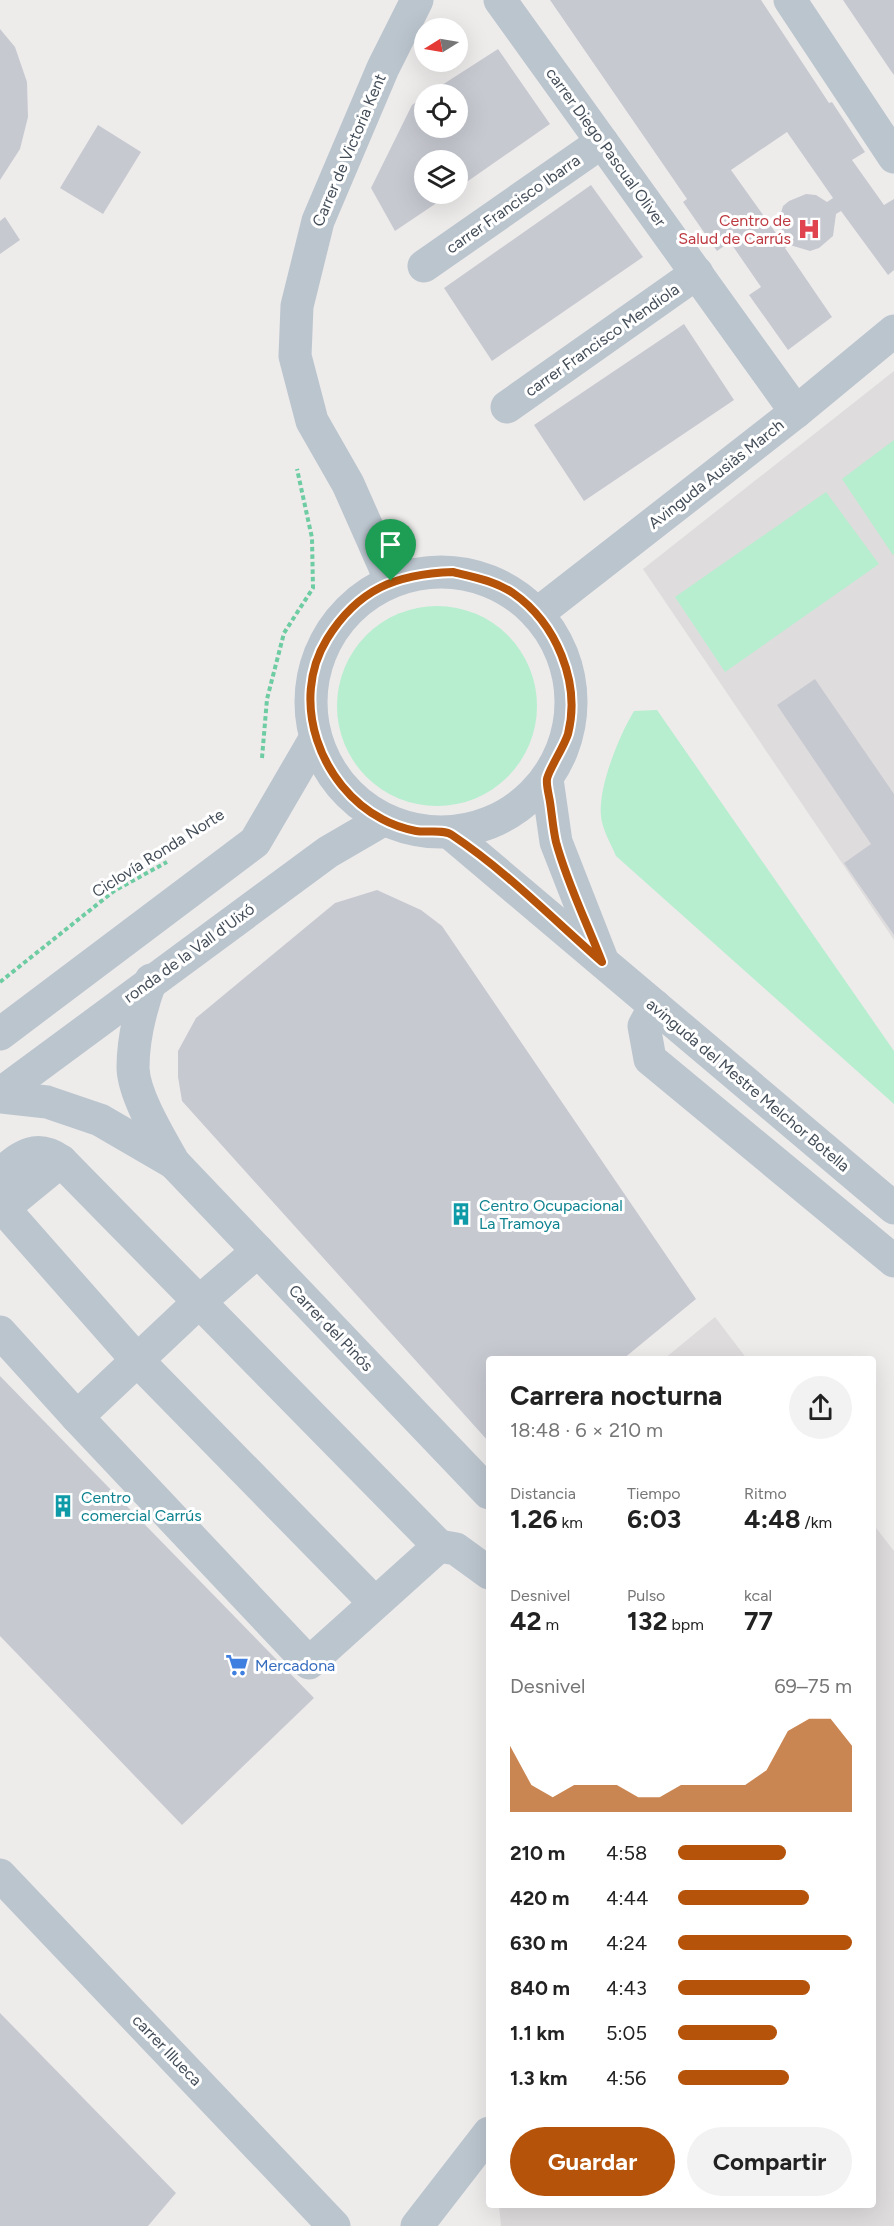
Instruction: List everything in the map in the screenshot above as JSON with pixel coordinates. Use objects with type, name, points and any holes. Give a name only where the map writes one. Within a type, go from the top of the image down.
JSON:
[{"type":"street","name":"Carrer de Victoria Kent","points":[[391,581],[348,484],[312,421],[295,356],[297,306],[318,221],[383,68],[417,0]]},
{"type":"street","name":"carrer Diego Pascual Oliver","points":[[500,0],[796,412]]},
{"type":"street","points":[[790,0],[894,157]]},
{"type":"street","name":"carrer Francisco Ibarra","points":[[424,267],[602,142]]},
{"type":"street","name":"carrer Francisco Mendiola","points":[[507,407],[697,273]]},
{"type":"street","name":"Avinguda Ausiàs March","points":[[537,614],[796,412],[894,331]]},
{"type":"street","points":[[453,572],[474,577],[513,593],[537,614],[552,634],[563,658],[569,682],[571,707],[565,741],[547,779],[520,806],[487,825],[450,833],[416,831],[383,820],[353,800],[330,772],[315,739],[310,708],[313,676],[323,646],[340,619],[363,597],[391,581],[422,573],[453,572]]},
{"type":"street","points":[[0,1034],[255,842],[315,739]]},
{"type":"street","name":"avinguda del Mestre Melchor Botella","points":[[547,779],[556,842],[602,962]]},
{"type":"street","name":"ronda de la Vall d'Uixó","points":[[0,1095],[151,980],[327,852],[383,820]]},
{"type":"street","name":"avinguda del Mestre Melchor Botella","points":[[450,833],[894,1208]]},
{"type":"street","name":"Carrer del Pinós","points":[[151,980],[141,1009],[133,1069],[146,1112],[174,1162],[486,1490]]},
{"type":"street","points":[[655,1006],[644,1026],[650,1059],[894,1261]]},
{"type":"street","name":"Carrer del Pinós","points":[[0,1095],[47,1102],[100,1120],[174,1162]]},
{"type":"street","points":[[0,1174],[26,1153],[49,1153],[61,1161],[439,1545],[456,1549],[486,1571]]},
{"type":"street","points":[[61,1161],[2,1210],[138,1361],[375,1603]]},
{"type":"street","points":[[76,1417],[199,1302],[258,1251]]},
{"type":"street","points":[[0,1332],[76,1417],[309,1663],[439,1545]]},
{"type":"street","name":"carrer Illueca","points":[[0,1875],[334,2226]]},
{"type":"street","points":[[417,2226],[486,2137]]},
{"type":"path","points":[[261,765],[267,699],[284,633],[313,588],[312,538],[295,460]]},
{"type":"path","name":"Ciclovía Ronda Norte","points":[[0,982],[114,891],[172,859]]},
{"type":"shaded area","points":[[894,371],[894,940],[643,569]]},
{"type":"shaded area","points":[[715,1317],[745,1356],[668,1356]]},
{"type":"shaded area","points":[[876,1528],[894,1551],[894,2226],[501,2226],[499,2208],[876,2208]]},
{"type":"green space","points":[[894,440],[894,554],[893,555],[842,479]]},
{"type":"green space","points":[[826,492],[879,564],[725,672],[675,597]]},
{"type":"green space","points":[[427,606],[447,606],[466,610],[484,618],[508,635],[520,650],[533,677],[537,706],[533,735],[520,762],[508,777],[493,789],[466,802],[447,806],[427,806],[408,802],[390,794],[366,777],[354,762],[341,735],[337,716],[337,696],[341,677],[349,659],[366,635],[381,623],[408,610]]},
{"type":"green space","points":[[657,710],[894,1051],[894,1104],[616,856],[601,816],[606,777],[616,748],[634,711]]},
{"type":"building","points":[[550,0],[761,0],[829,103],[832,102],[865,152],[852,160],[884,205],[894,199],[894,270],[888,275],[841,211],[836,214],[833,236],[819,248],[810,251],[790,245],[785,248],[832,317],[788,350],[749,295],[761,287],[730,242],[717,251],[683,202],[687,199]],"holes":[[[787,132],[833,198],[827,202],[816,195],[806,194],[789,201],[783,206],[780,216],[782,233],[778,236],[731,170]]]},
{"type":"building","points":[[843,0],[894,0],[894,75],[891,71]]},
{"type":"building","points":[[0,29],[15,47],[27,82],[28,117],[20,149],[0,180]]},
{"type":"building","points":[[498,49],[550,124],[468,181],[468,150],[414,150],[414,204],[435,204],[395,231],[371,188],[414,104],[414,138],[468,138],[468,84],[444,84],[462,72],[468,72],[468,68]]},
{"type":"building","points":[[98,125],[141,152],[103,214],[60,188]]},
{"type":"building","points":[[591,185],[643,257],[492,361],[444,288]]},
{"type":"building","points":[[5,217],[20,240],[0,254],[0,221]]},
{"type":"building","points":[[684,324],[734,400],[584,501],[534,425]]},
{"type":"building","points":[[815,679],[894,794],[894,935],[844,863],[871,844],[777,705]]},
{"type":"building","name":"Centro Ocupacional La Tramoya","points":[[377,890],[421,910],[442,926],[696,1299],[627,1356],[486,1356],[486,1439],[182,1101],[178,1077],[178,1051],[196,1018],[335,903]]},
{"type":"building","name":"Centro comercial Carrús","points":[[0,1376],[314,1698],[182,1825],[0,1636]]},
{"type":"building","points":[[0,2013],[176,2193],[148,2226],[0,2226]]},
{"type":"place","name":"Centro de Salud de Carrús","points":[[809,229]]},
{"type":"place","name":"Centro Ocupacional La Tramoya","points":[[461,1214]]},
{"type":"place","name":"Centro comercial Carrús","points":[[63,1506]]},
{"type":"place","name":"Mercadona","points":[[237,1665]]},
{"type":"route","points":[[453,572],[484,579],[513,593],[537,614],[552,634],[563,658],[569,682],[571,707],[568,733],[560,757],[547,779],[556,842],[602,962],[507,879],[450,833],[416,831],[383,820],[353,800],[330,772],[315,739],[310,708],[313,676],[323,646],[340,619],[363,597],[391,581],[422,573],[453,572]]}]
